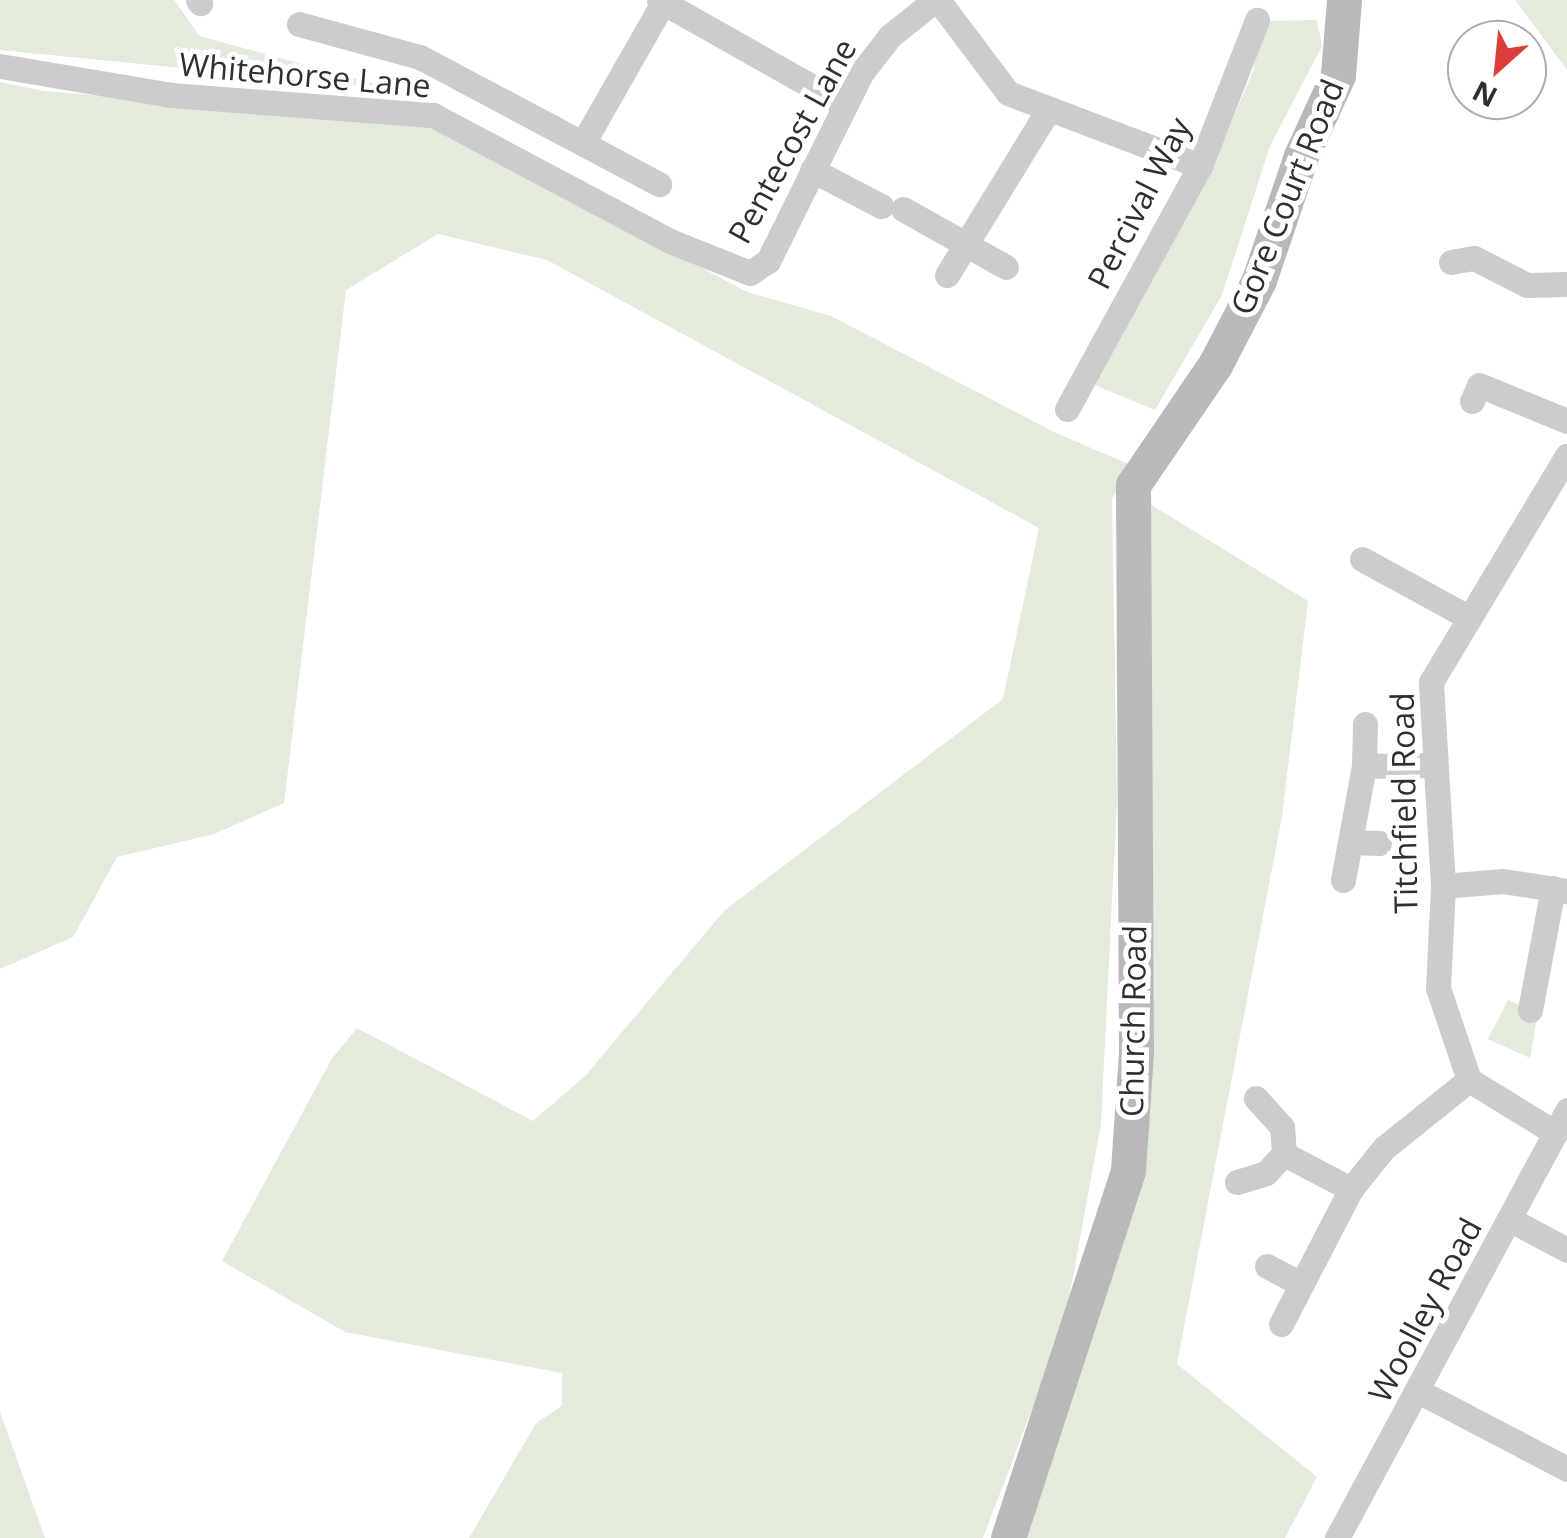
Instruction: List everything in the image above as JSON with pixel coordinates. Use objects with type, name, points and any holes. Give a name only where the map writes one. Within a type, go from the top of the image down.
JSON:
[{"type":"street","name":"Pentecost Lane","points":[[750,273],[768,261],[843,104],[890,36],[936,0]]},
{"type":"street","points":[[936,0],[1008,94],[1047,112],[1200,166]]},
{"type":"street","name":"Gore Court Road","points":[[1133,485],[1215,365],[1259,280],[1300,156],[1338,74],[1344,0]]},
{"type":"street","points":[[582,143],[661,1],[843,104]]},
{"type":"street","name":"Percival Way","points":[[1067,409],[1200,166],[1257,20]]},
{"type":"street","points":[[299,24],[420,57],[659,184]]},
{"type":"street","name":"Whitehorse Lane","points":[[0,66],[170,95],[434,115],[670,242],[750,273]]},
{"type":"street","points":[[947,275],[1047,112]]},
{"type":"street","points":[[812,170],[968,241],[1006,266]]},
{"type":"street","points":[[1452,262],[1474,258],[1526,285],[1567,284]]},
{"type":"street","points":[[1472,401],[1479,384],[1567,421]]},
{"type":"street","name":"Titchfield Road","points":[[1469,1080],[1438,988],[1443,886],[1432,765],[1432,682],[1466,616],[1567,456]]},
{"type":"street","name":"Church Road","points":[[1008,1538],[1128,1170],[1136,1054],[1133,485]]},
{"type":"street","points":[[1362,559],[1466,616]]},
{"type":"street","points":[[1343,880],[1364,766],[1365,724]]},
{"type":"street","points":[[1364,766],[1432,765]]},
{"type":"street","points":[[1350,842],[1379,843]]},
{"type":"street","points":[[1443,886],[1503,881],[1560,890],[1530,1010]]},
{"type":"street","points":[[1282,1324],[1351,1189],[1384,1148],[1469,1080],[1561,1121]]},
{"type":"street","points":[[1238,1182],[1266,1173],[1284,1154],[1282,1127],[1256,1098]]},
{"type":"street","name":"Woolley Road","points":[[1337,1538],[1561,1121]]},
{"type":"street","points":[[1284,1154],[1351,1189]]},
{"type":"street","points":[[1510,1220],[1567,1250]]},
{"type":"street","points":[[1266,1266],[1301,1284]]},
{"type":"street","points":[[1418,1391],[1565,1464]]},
{"type":"shaded area","points":[[0,0],[174,0],[200,36],[393,89],[0,50]]},
{"type":"shaded area","points":[[1515,0],[1567,0],[1567,70],[1547,43],[1547,20],[1530,20]]},
{"type":"shaded area","points":[[1317,20],[1322,46],[1270,146],[1222,295],[1155,410],[1095,385],[1207,179],[1254,69],[1261,21]]},
{"type":"shaded area","points":[[0,82],[43,91],[427,122],[747,292],[831,316],[1058,434],[1136,467],[1112,498],[1117,800],[1101,1124],[1064,1325],[983,1538],[469,1538],[536,1423],[562,1406],[562,1373],[345,1332],[222,1261],[331,1060],[357,1028],[533,1121],[586,1075],[724,911],[1003,699],[1039,528],[547,260],[438,234],[346,290],[284,803],[214,834],[117,857],[73,937],[0,969]]},
{"type":"shaded area","points":[[1142,499],[1308,601],[1282,817],[1177,1364],[1317,1477],[1285,1538],[1018,1538],[1136,1188]]},
{"type":"shaded area","points":[[1508,1000],[1538,1013],[1530,1058],[1488,1039]]},
{"type":"shaded area","points":[[0,1412],[45,1538],[0,1538]]}]
